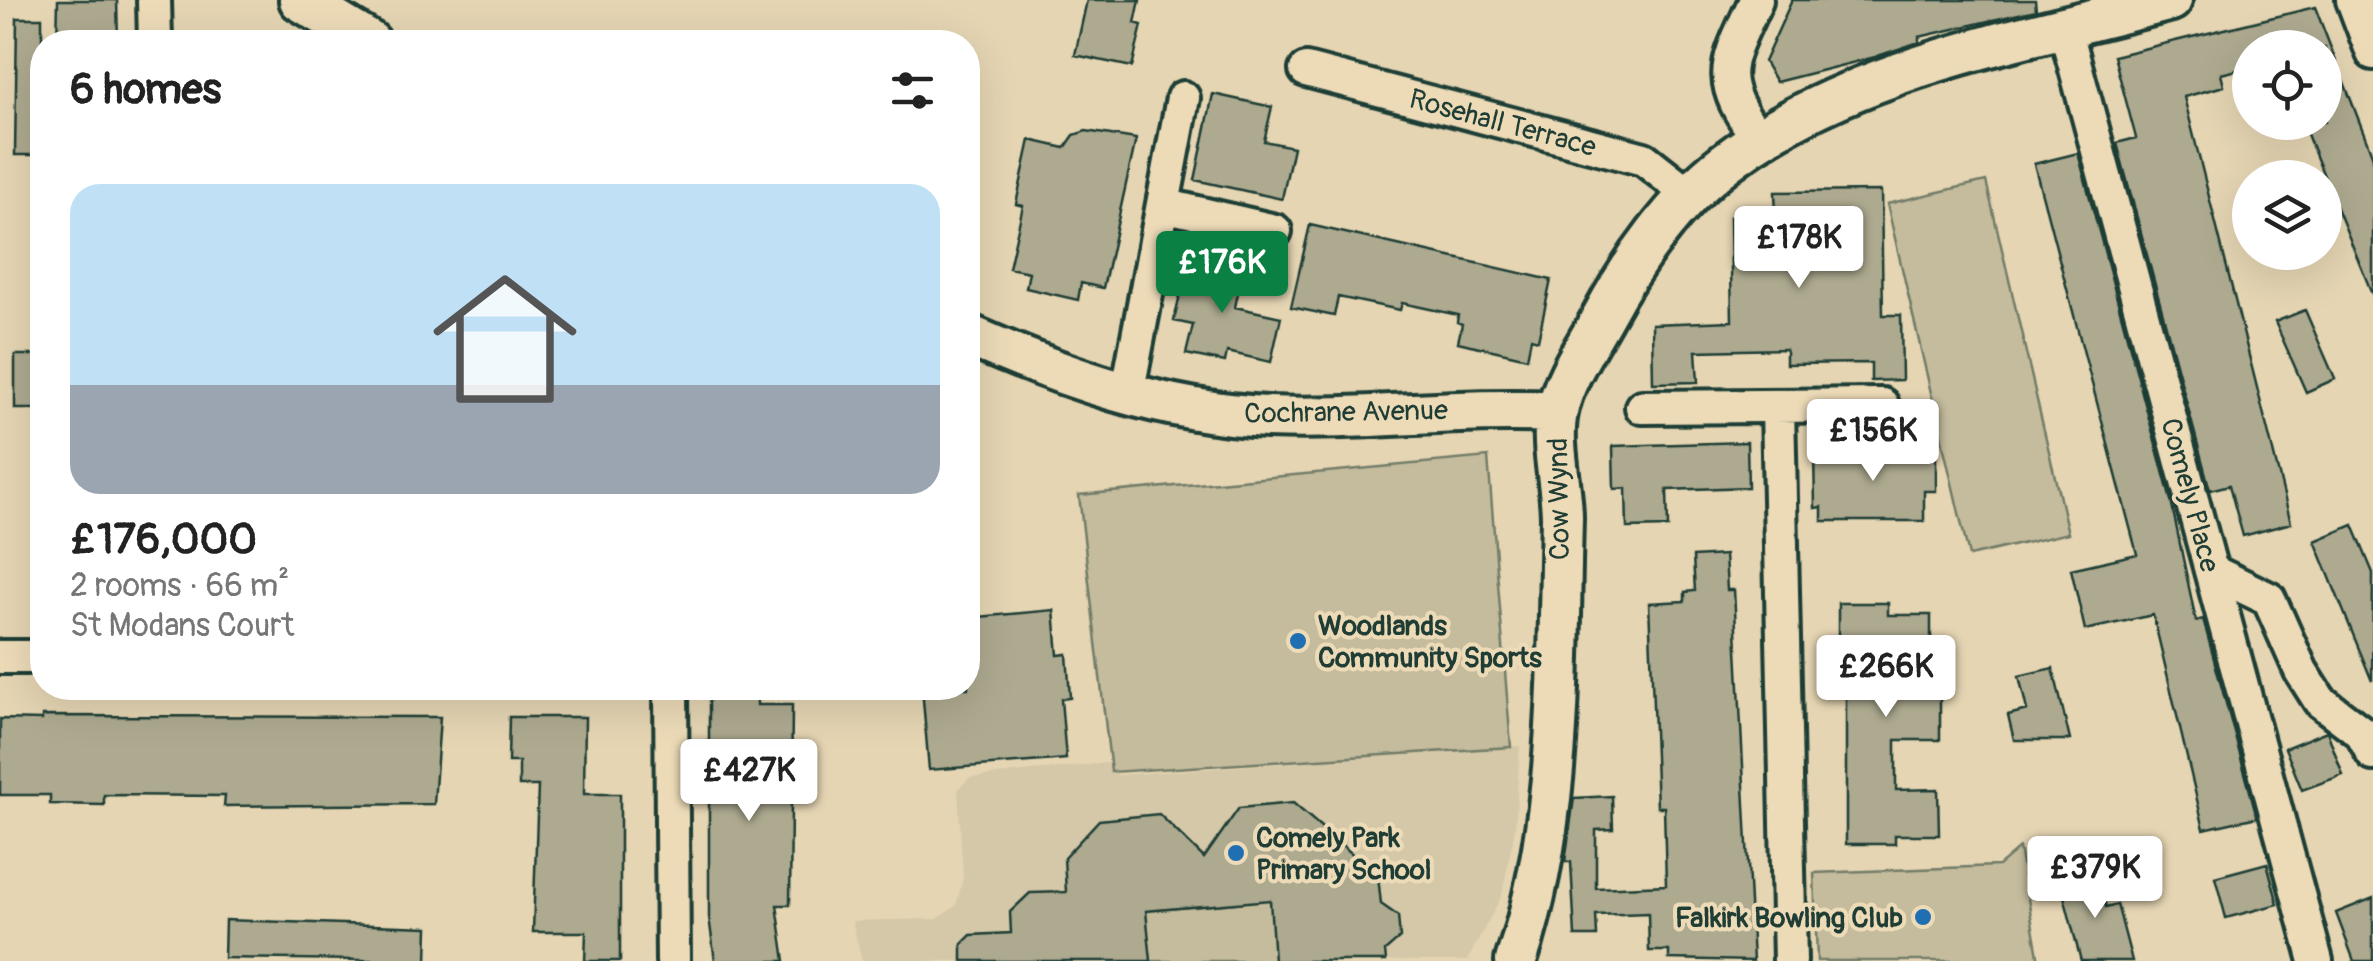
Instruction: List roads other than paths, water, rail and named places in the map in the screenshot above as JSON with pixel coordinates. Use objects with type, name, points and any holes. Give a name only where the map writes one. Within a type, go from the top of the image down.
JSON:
[{"type":"main road","points":[[300,0],[350,30]]},
{"type":"main road","name":"Cow Wynd","points":[[1516,961],[1545,842],[1556,722],[1562,514],[1556,412],[1612,300],[1690,194],[1759,139],[1847,95],[1921,68],[2170,0]]},
{"type":"main road","name":"Cochrane Avenue","points":[[980,339],[1027,361],[1126,394],[1266,416],[1486,408],[1556,412]]},
{"type":"street","points":[[154,0],[154,30]]},
{"type":"street","points":[[1756,0],[1727,63],[1729,86],[1741,114],[1759,139]]},
{"type":"street","points":[[2353,0],[2373,53]]},
{"type":"street","name":"Comely Place","points":[[2066,28],[2316,961]]},
{"type":"street","name":"Rosehall Terrace","points":[[1306,70],[1644,160],[1690,194]]},
{"type":"street","points":[[1126,394],[1183,98]]},
{"type":"street","points":[[1162,205],[1275,232]]},
{"type":"street","points":[[1642,407],[1882,405]]},
{"type":"street","points":[[1778,407],[1790,961]]},
{"type":"street","points":[[2211,571],[2268,599],[2301,671],[2320,701],[2361,732],[2373,754]]},
{"type":"street","points":[[0,658],[30,657]]},
{"type":"street","points":[[671,700],[674,961]]},
{"type":"place","name":"Woodlands Community Sports","points":[[1298,641]]},
{"type":"place","name":"Comely Park Primary School","points":[[1236,853]]},
{"type":"place","name":"Falkirk Bowling Club","points":[[1923,917]]}]
